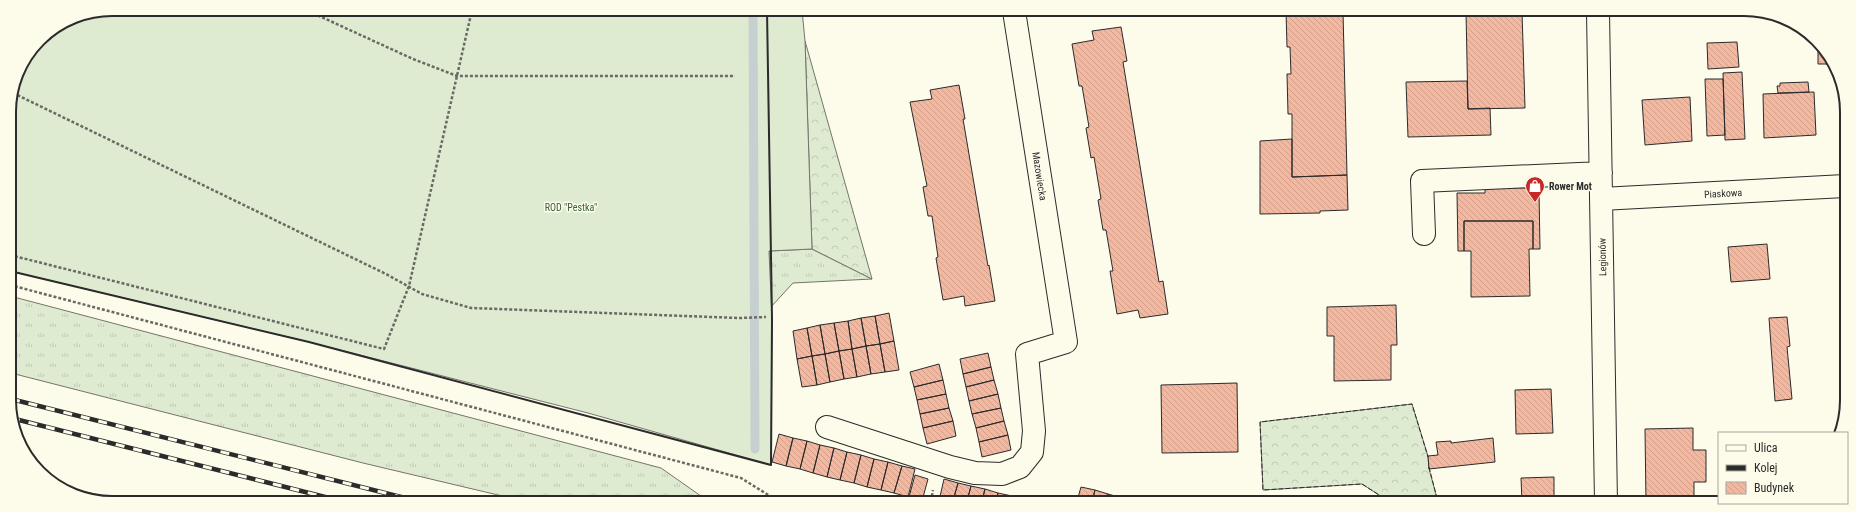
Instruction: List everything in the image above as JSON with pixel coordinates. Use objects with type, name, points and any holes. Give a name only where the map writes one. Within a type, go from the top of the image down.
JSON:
[{"type":"street","name":"Mazowiecka","points":[[827,427],[950,467],[975,473],[1002,474],[1020,467],[1032,452],[1034,431],[1027,354],[1066,342],[1015,16]]},
{"type":"street","name":"Legionów","points":[[1598,16],[1606,496]]},
{"type":"street","points":[[1424,234],[1422,180],[1601,173]]},
{"type":"street","name":"Piaskowa","points":[[1601,199],[1840,186]]},
{"type":"path","points":[[319,16],[413,59],[457,76],[735,76]]},
{"type":"path","points":[[16,257],[384,349],[409,286],[471,16]]},
{"type":"path","points":[[18,95],[386,274],[422,294],[471,308],[739,318],[766,317]]},
{"type":"path","points":[[16,287],[741,478],[770,496]]},
{"type":"green space","name":"ROD \"Pestka\"","points":[[112,16],[803,16],[805,41],[812,249],[769,251],[772,319],[771,465],[588,413],[309,342],[16,272],[16,106],[19,87],[23,75],[36,54],[49,40],[64,29],[81,21]]},
{"type":"green space","points":[[805,41],[872,279],[812,249]]},
{"type":"green space","points":[[812,249],[872,279],[793,283],[770,308],[769,251]]},
{"type":"green space","points":[[16,298],[661,468],[701,496],[502,496],[363,463],[16,374]]},
{"type":"green space","points":[[1412,404],[1428,456],[1429,469],[1436,496],[1381,496],[1362,484],[1263,490],[1260,422]]},
{"type":"building","points":[[1286,16],[1343,16],[1347,175],[1292,177],[1292,114],[1288,114],[1287,74],[1291,74],[1290,47],[1287,47]]},
{"type":"building","points":[[1466,16],[1522,16],[1525,108],[1468,109]]},
{"type":"building","points":[[1121,27],[1127,61],[1123,62],[1159,282],[1163,281],[1168,314],[1140,318],[1138,310],[1117,314],[1110,271],[1113,271],[1106,230],[1103,230],[1098,200],[1101,199],[1094,157],[1091,158],[1086,128],[1089,127],[1082,86],[1079,86],[1072,44],[1094,40],[1092,31]]},
{"type":"building","points":[[1737,42],[1739,67],[1708,69],[1707,43]]},
{"type":"building","points":[[1818,52],[1827,64],[1818,64]]},
{"type":"building","points":[[1742,72],[1745,139],[1725,140],[1723,73]]},
{"type":"building","points":[[1705,79],[1723,79],[1725,135],[1707,136]]},
{"type":"building","points":[[1467,81],[1468,109],[1490,108],[1491,135],[1408,137],[1406,82]]},
{"type":"building","points":[[1808,82],[1809,92],[1778,93],[1777,86],[1780,86],[1780,83]]},
{"type":"building","points":[[959,85],[965,119],[963,119],[995,301],[965,306],[964,296],[943,300],[936,258],[938,257],[932,216],[928,216],[923,187],[927,186],[910,102],[932,99],[930,90]]},
{"type":"building","points":[[1814,92],[1816,135],[1764,138],[1763,94]]},
{"type":"building","points":[[1690,97],[1692,141],[1645,145],[1642,100]]},
{"type":"building","points":[[1292,139],[1292,177],[1347,175],[1348,210],[1320,211],[1320,213],[1260,214],[1260,141]]},
{"type":"building","points":[[1485,187],[1528,188],[1528,191],[1539,191],[1540,249],[1533,249],[1533,221],[1464,221],[1464,251],[1458,251],[1457,193],[1485,193]]},
{"type":"building","points":[[1464,221],[1533,221],[1533,249],[1529,249],[1530,296],[1471,297],[1471,251],[1464,251]]},
{"type":"building","points":[[1767,244],[1770,279],[1731,282],[1728,247]]},
{"type":"building","points":[[1396,305],[1397,345],[1391,345],[1391,380],[1334,381],[1334,336],[1327,336],[1327,307]]},
{"type":"building","points":[[889,313],[894,341],[880,344],[875,316]]},
{"type":"building","points":[[875,316],[880,344],[866,346],[861,318]]},
{"type":"building","points":[[1787,317],[1790,346],[1787,347],[1792,399],[1775,401],[1769,318]]},
{"type":"building","points":[[861,318],[866,346],[852,349],[848,321]]},
{"type":"building","points":[[848,321],[852,349],[839,351],[834,323]]},
{"type":"building","points":[[834,323],[839,351],[825,354],[820,325]]},
{"type":"building","points":[[820,325],[825,354],[812,356],[807,328]]},
{"type":"building","points":[[807,328],[812,356],[797,359],[793,331]]},
{"type":"building","points":[[894,341],[899,370],[885,372],[880,344]]},
{"type":"building","points":[[880,344],[885,372],[871,374],[866,346]]},
{"type":"building","points":[[866,346],[871,374],[857,377],[852,349]]},
{"type":"building","points":[[852,349],[857,377],[844,379],[839,351]]},
{"type":"building","points":[[839,351],[844,379],[830,382],[825,354]]},
{"type":"building","points":[[988,353],[991,367],[963,374],[960,359]]},
{"type":"building","points":[[825,354],[830,382],[817,385],[812,356]]},
{"type":"building","points":[[812,356],[817,385],[802,387],[797,359]]},
{"type":"building","points":[[939,364],[943,380],[914,387],[910,372]]},
{"type":"building","points":[[991,367],[994,380],[966,387],[963,374]]},
{"type":"building","points":[[943,380],[946,394],[917,400],[914,387]]},
{"type":"building","points":[[994,380],[998,394],[969,401],[966,387]]},
{"type":"building","points":[[1237,383],[1238,452],[1162,453],[1161,385]]},
{"type":"building","points":[[1551,389],[1553,433],[1516,434],[1515,390]]},
{"type":"building","points":[[946,394],[949,408],[920,414],[917,400]]},
{"type":"building","points":[[998,394],[1001,408],[972,414],[969,401]]},
{"type":"building","points":[[949,408],[953,421],[923,428],[920,414]]},
{"type":"building","points":[[1001,408],[1004,421],[976,428],[972,414]]},
{"type":"building","points":[[953,421],[956,436],[927,444],[923,428]]},
{"type":"building","points":[[1004,421],[1008,435],[979,442],[976,428]]},
{"type":"building","points":[[1693,428],[1693,450],[1706,450],[1706,482],[1694,482],[1694,496],[1646,496],[1645,429]]},
{"type":"building","points":[[779,434],[793,438],[786,466],[772,462]]},
{"type":"building","points":[[1008,435],[1011,450],[982,457],[979,442]]},
{"type":"building","points":[[793,438],[807,441],[800,469],[786,466]]},
{"type":"building","points":[[1493,438],[1495,462],[1429,469],[1428,456],[1438,455],[1436,442],[1451,441],[1451,443]]},
{"type":"building","points":[[807,441],[820,445],[813,473],[800,469]]},
{"type":"building","points":[[820,445],[834,448],[827,477],[813,473]]},
{"type":"building","points":[[834,448],[847,452],[840,480],[827,477]]},
{"type":"building","points":[[847,452],[861,455],[854,483],[840,480]]},
{"type":"building","points":[[861,455],[874,459],[867,487],[854,483]]},
{"type":"building","points":[[874,459],[888,462],[881,490],[867,487]]},
{"type":"building","points":[[888,462],[902,466],[894,493],[881,490]]},
{"type":"building","points":[[902,466],[915,469],[908,496],[894,493]]},
{"type":"building","points":[[915,475],[928,479],[923,496],[909,496]]},
{"type":"building","points":[[1554,477],[1554,496],[1522,496],[1521,478]]},
{"type":"building","points":[[944,479],[958,483],[954,496],[940,496]]},
{"type":"building","points":[[958,483],[971,486],[968,496],[954,496]]},
{"type":"building","points":[[971,486],[985,489],[983,496],[968,496]]},
{"type":"building","points":[[1081,487],[1095,490],[1094,496],[1078,496]]},
{"type":"building","points":[[985,489],[998,493],[997,496],[983,496]]},
{"type":"building","points":[[1095,490],[1108,494],[1108,496],[1094,496]]},
{"type":"building","points":[[998,493],[1012,496],[997,496]]},
{"type":"waterway","points":[[753,16],[755,449]]},
{"type":"railway","points":[[16,400],[397,496]]},
{"type":"railway","points":[[18,420],[321,496]]},
{"type":"fence","points":[[1381,496],[1362,484],[1263,490],[1260,422],[1412,404],[1428,457]]},
{"type":"fence","points":[[1429,467],[1436,496]]},
{"type":"wall","points":[[16,272],[309,342],[771,465],[772,319],[767,16]]},
{"type":"place","name":"Rower Mot","points":[[1535,203]]}]
